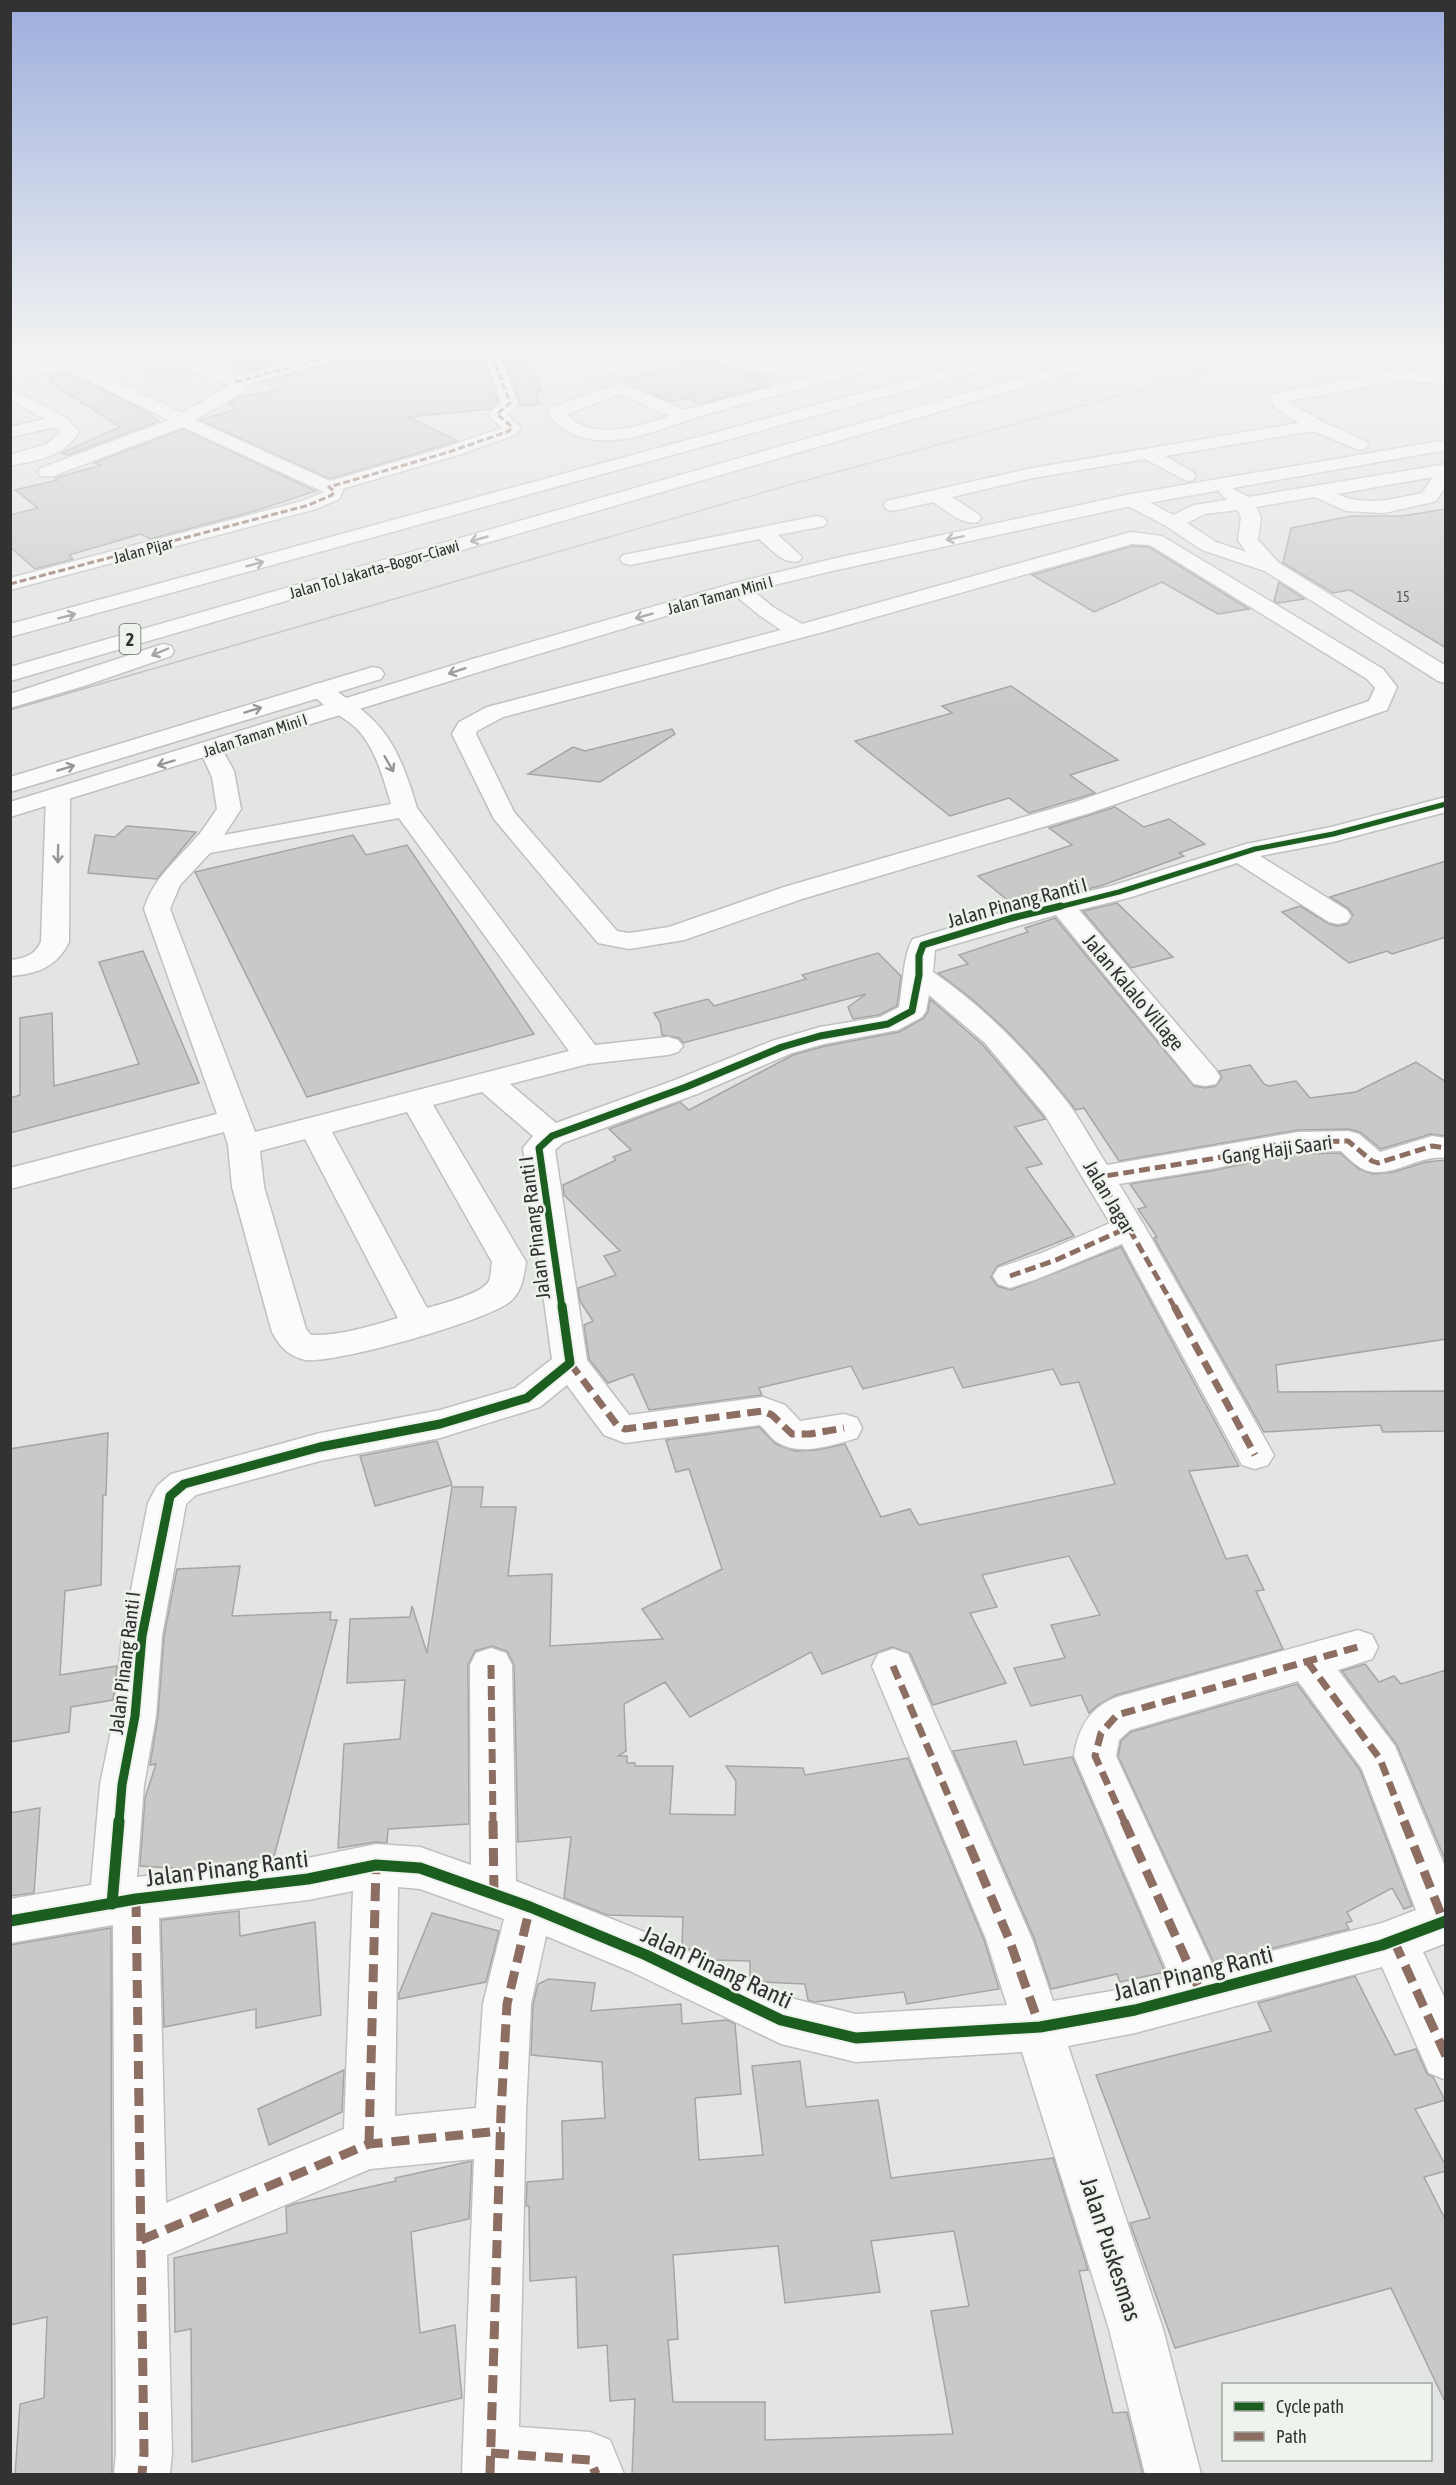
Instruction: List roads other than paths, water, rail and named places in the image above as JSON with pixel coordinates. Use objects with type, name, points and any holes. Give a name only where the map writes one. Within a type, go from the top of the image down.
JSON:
[{"type":"main road","points":[[294,471],[329,487],[384,471]]},
{"type":"main road","name":"Jalan Tol Jakarta–Bogor–Ciawi","points":[[10,631],[595,471]]},
{"type":"main road","name":"Jalan Tol Jakarta–Bogor–Ciawi","points":[[10,674],[713,471]]},
{"type":"main road","points":[[893,505],[1045,471]]},
{"type":"main road","points":[[1178,471],[1187,476]]},
{"type":"main road","name":"Jalan Taman Mini I","points":[[594,611],[792,557],[971,518],[1215,471]]},
{"type":"main road","name":"Jalan Taman Mini I","points":[[10,810],[738,588],[832,565],[1131,500],[1297,471]]},
{"type":"main road","points":[[1173,522],[1201,509],[1432,471]]},
{"type":"main road","points":[[1317,491],[1346,504],[1384,507],[1428,497],[1443,476],[1443,471]]},
{"type":"main road","points":[[1216,485],[1244,503],[1251,517],[1245,533],[1247,540],[1272,567]]},
{"type":"main road","name":"Jalan Pijar","points":[[10,584],[309,505],[332,495],[334,491],[329,487]]},
{"type":"main road","points":[[937,496],[971,518]]},
{"type":"main road","points":[[1131,500],[1173,522],[1209,546],[1272,567],[1446,676]]},
{"type":"main road","points":[[1222,511],[1207,514],[1198,520],[1200,531],[1219,541],[1247,540]]},
{"type":"main road","points":[[630,559],[670,548],[703,544],[817,522]]},
{"type":"main road","points":[[764,533],[792,557]]},
{"type":"main road","points":[[738,588],[766,611],[806,629],[1131,538],[1144,538],[1155,540],[1375,674],[1386,687],[1378,705],[1081,808],[793,892],[674,934],[630,941],[608,937],[503,814],[464,734],[467,727],[495,712],[806,629]]},
{"type":"main road","points":[[703,544],[719,557]]},
{"type":"main road","points":[[759,584],[806,629]]},
{"type":"main road","points":[[10,701],[150,656],[199,635],[249,604]]},
{"type":"main road","name":"Jalan Taman Mini I","points":[[10,785],[393,668]]},
{"type":"main road","points":[[320,690],[365,724],[376,738],[395,776],[405,809],[587,1055]]},
{"type":"main road","points":[[211,749],[222,765],[229,808],[202,847],[171,876],[160,895],[157,909],[239,1132],[248,1187],[289,1332],[293,1339],[305,1347],[334,1348],[482,1303],[500,1294],[506,1281],[508,1262],[416,1101]]},
{"type":"main road","points":[[10,968],[34,965],[50,953],[55,942],[58,796]]},
{"type":"main road","name":"Jalan Pinang Ranti I","points":[[141,2475],[144,2453],[141,2240],[124,1902],[122,1785],[135,1716],[142,1636],[170,1496],[184,1484],[241,1468],[320,1447],[440,1424],[527,1398],[570,1363],[539,1148],[552,1136],[686,1087],[782,1047],[820,1036],[888,1024],[912,1011],[919,975],[919,956],[923,945],[1012,918],[1063,907],[1283,842],[1333,834],[1446,804]]},
{"type":"main road","points":[[202,847],[405,809]]},
{"type":"main road","points":[[1240,854],[1338,916]]},
{"type":"main road","name":"Jalan Kalalo Village","points":[[1063,907],[1205,1077]]},
{"type":"main road","name":"Jalan Jagar","points":[[919,975],[952,998],[995,1037],[1057,1110],[1129,1227],[1255,1455]]},
{"type":"main road","points":[[10,1179],[239,1132],[314,1127],[587,1055],[668,1046]]},
{"type":"main road","points":[[488,1081],[552,1136]]},
{"type":"main road","points":[[314,1127],[417,1322]]},
{"type":"main road","name":"Gang Haji Saari","points":[[1099,1177],[1298,1142],[1348,1141],[1377,1163],[1432,1146],[1446,1148]]},
{"type":"main road","points":[[1010,1276],[1081,1251],[1088,1245],[1129,1227]]},
{"type":"main road","points":[[570,1363],[617,1425],[625,1429],[763,1411],[771,1413],[794,1435],[844,1428]]},
{"type":"main road","points":[[1201,1993],[1095,1756],[1096,1740],[1106,1723],[1117,1715],[1358,1647]]},
{"type":"main road","points":[[1307,1661],[1380,1759],[1445,1922]]},
{"type":"main road","points":[[491,1665],[512,1901],[501,2131],[490,2464],[590,2460],[596,2475]]},
{"type":"main road","name":"Jalan Puskesmas","points":[[893,1666],[1010,1939],[1136,2329],[1173,2475]]},
{"type":"main road","points":[[369,2144],[376,1865]]},
{"type":"main road","name":"Jalan Pinang Ranti","points":[[10,1921],[124,1902],[308,1879],[376,1865],[420,1868],[512,1901],[646,1955],[781,2020],[856,2038],[1040,2027],[1135,2010],[1394,1941],[1445,1922]]},
{"type":"main road","points":[[1394,1941],[1446,2056]]},
{"type":"main road","points":[[141,2240],[369,2144],[501,2131]]},
{"type":"tram line","points":[[10,710],[841,471]]}]
